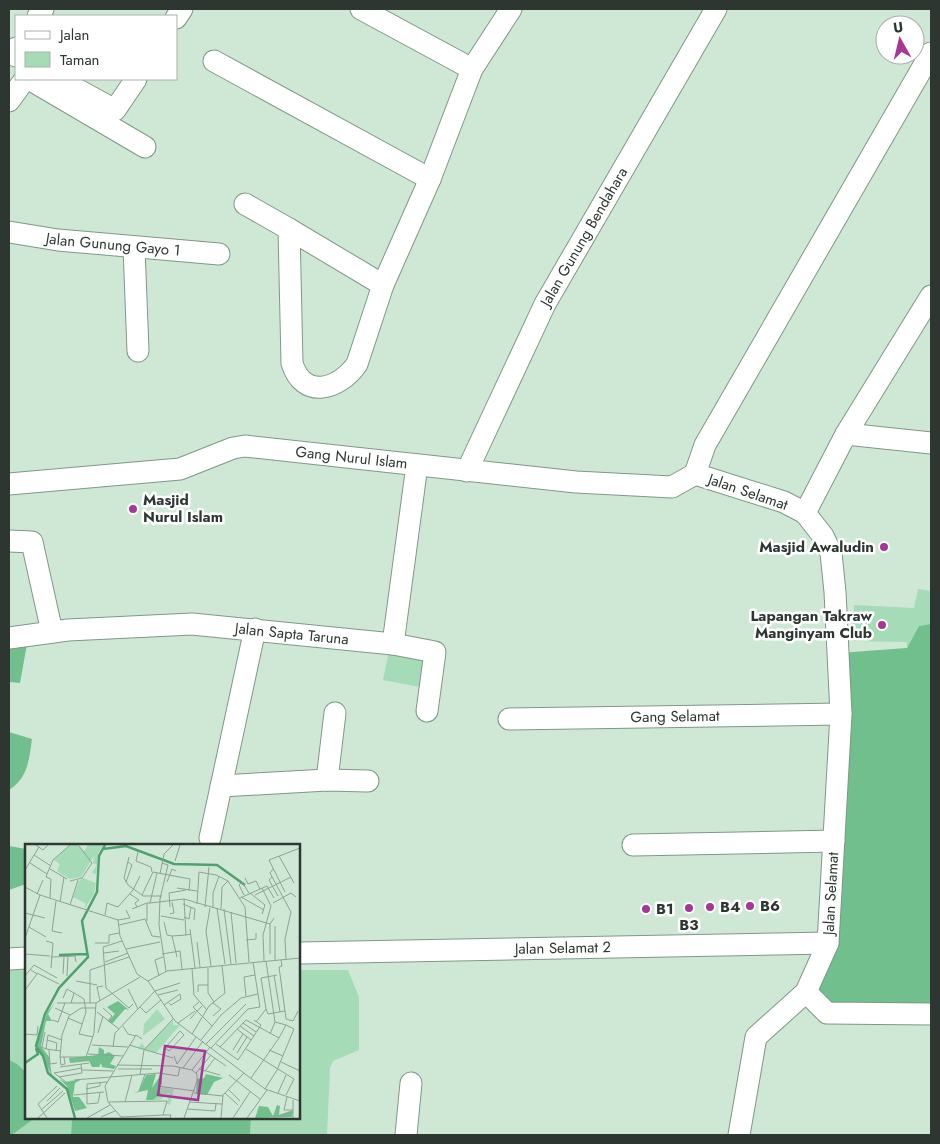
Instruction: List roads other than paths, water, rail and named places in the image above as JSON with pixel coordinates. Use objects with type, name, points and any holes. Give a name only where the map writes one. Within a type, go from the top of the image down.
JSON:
[{"type":"street","points":[[361,9],[472,69]]},
{"type":"street","points":[[289,229],[292,363],[298,379],[307,385],[330,385],[349,374],[356,364],[383,285],[430,179],[472,69],[511,9]]},
{"type":"street","name":"Jalan Gunung Bendahara","points":[[466,471],[545,304],[716,9]]},
{"type":"street","name":"Jalan Selamat","points":[[739,1135],[756,1037],[806,992],[828,943],[842,714],[835,592],[831,553],[823,536],[805,513],[784,502],[694,474],[705,445],[931,53]]},
{"type":"street","points":[[214,60],[430,179]]},
{"type":"street","points":[[9,101],[23,80]]},
{"type":"street","points":[[32,80],[145,147]]},
{"type":"street","points":[[60,80],[115,110],[135,80]]},
{"type":"street","points":[[245,204],[383,285]]},
{"type":"street","name":"Jalan Gunung Gayo 1","points":[[9,232],[58,240],[218,254]]},
{"type":"street","points":[[134,247],[138,351]]},
{"type":"street","points":[[805,513],[846,434],[931,296]]},
{"type":"street","points":[[846,434],[931,443]]},
{"type":"street","name":"Gang Nurul Islam","points":[[9,484],[180,469],[233,448],[245,446],[576,482],[672,487],[694,474]]},
{"type":"street","points":[[393,644],[417,465]]},
{"type":"street","points":[[9,542],[32,542],[52,632]]},
{"type":"street","name":"Jalan Sapta Taruna","points":[[9,638],[52,632],[192,624],[393,644],[435,652],[427,712]]},
{"type":"street","points":[[210,838],[255,629]]},
{"type":"street","points":[[327,780],[335,713]]},
{"type":"street","name":"Gang Selamat","points":[[509,718],[842,714]]},
{"type":"street","points":[[221,786],[327,780],[368,782]]},
{"type":"street","points":[[633,845],[834,841]]},
{"type":"street","name":"Jalan Selamat 2","points":[[300,953],[828,943]]},
{"type":"street","points":[[9,958],[25,958]]},
{"type":"street","points":[[806,992],[827,1013],[931,1014]]},
{"type":"street","points":[[406,1135],[411,1083]]},
{"type":"place","name":"Masjid Nurul Islam","points":[[133,509]]},
{"type":"place","name":"Masjid Awaludin","points":[[884,547]]},
{"type":"place","name":"Lapangan Takraw Manginyam Club","points":[[882,625]]},
{"type":"place","name":"B6","points":[[750,906]]},
{"type":"place","name":"B4","points":[[710,907]]},
{"type":"place","name":"B3","points":[[689,908]]},
{"type":"place","name":"B1","points":[[646,909]]}]
